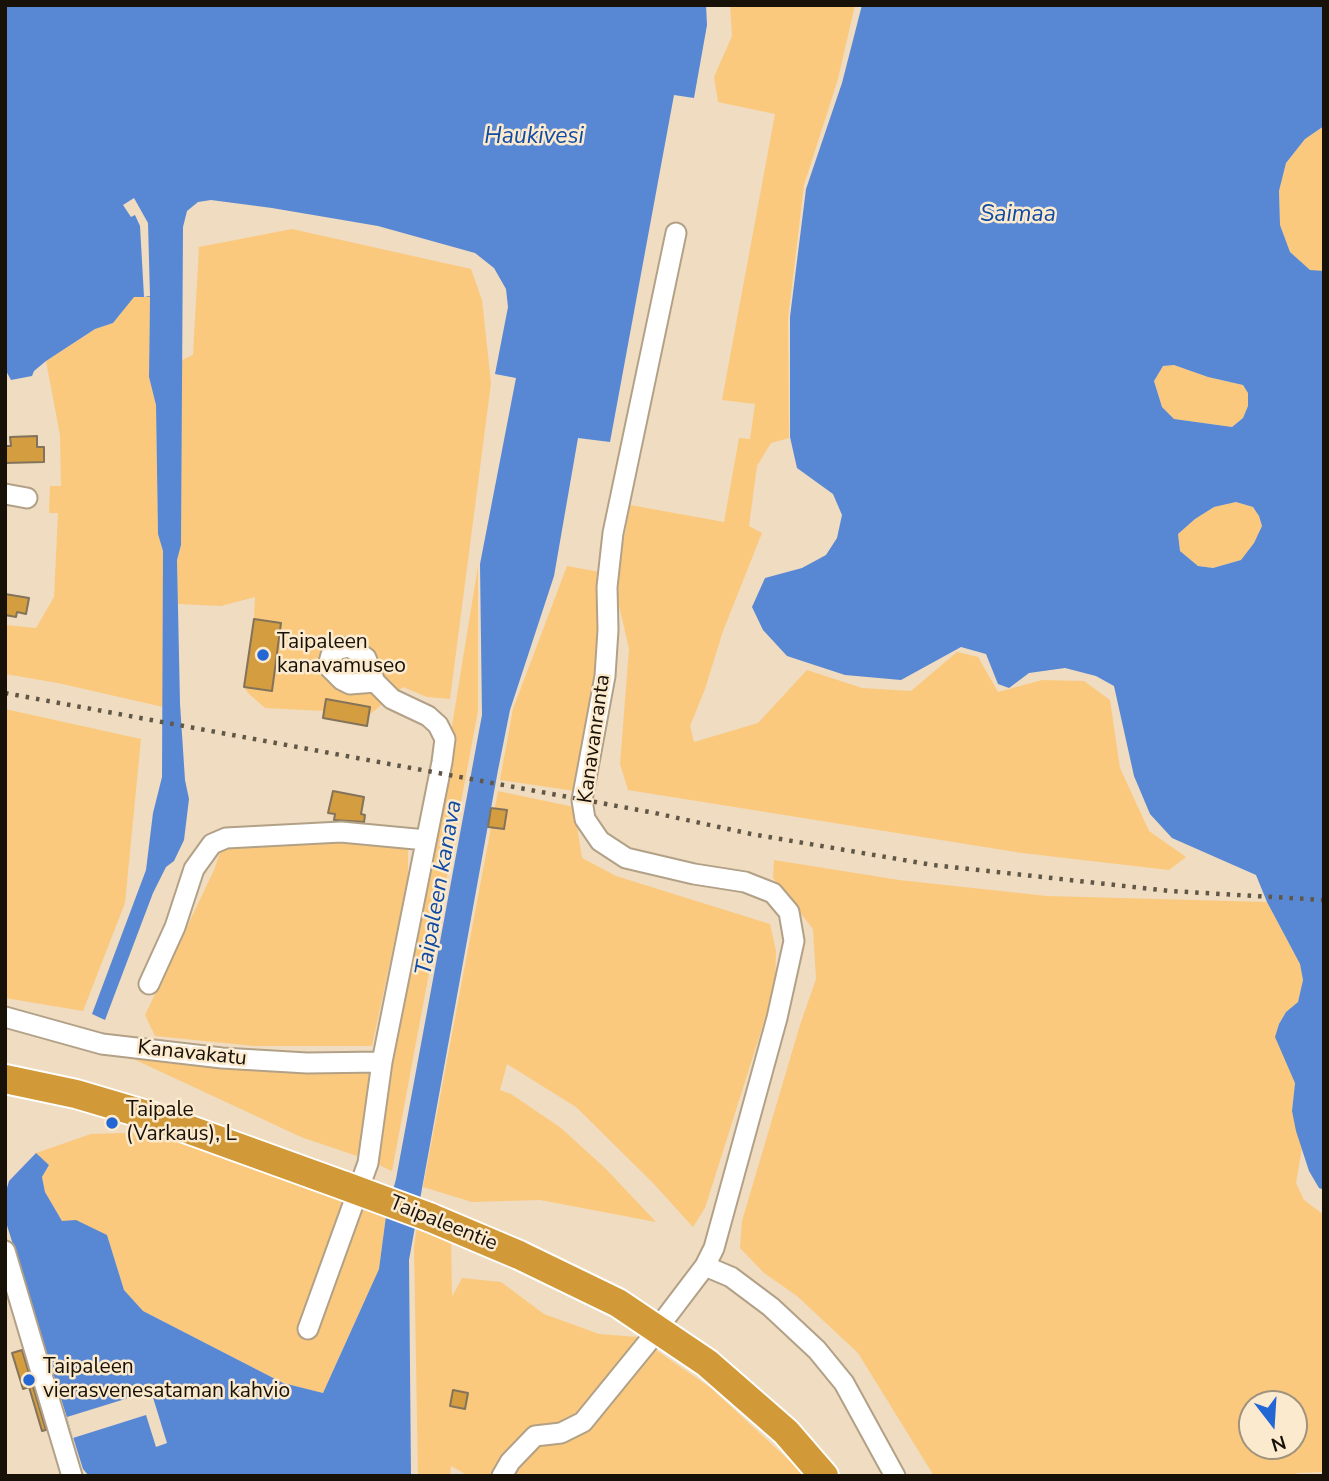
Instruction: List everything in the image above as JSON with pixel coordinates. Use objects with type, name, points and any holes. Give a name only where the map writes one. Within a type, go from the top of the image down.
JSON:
[{"type":"highway","name":"Taipaleentie","points":[[5,1079],[76,1094],[157,1118],[429,1217],[519,1255],[618,1303],[707,1363],[786,1432],[824,1476]]},
{"type":"street","name":"Kanavanranta","points":[[667,1316],[705,1266],[714,1248],[777,1017],[794,940],[789,912],[773,893],[745,882],[694,874],[626,858],[600,841],[585,819],[582,800],[605,676],[607,587],[613,533],[676,233]]},
{"type":"street","points":[[5,494],[27,498]]},
{"type":"street","points":[[308,1329],[368,1163],[382,1062],[445,739],[439,725],[428,716],[392,699],[375,682]]},
{"type":"street","points":[[149,984],[175,927],[194,869],[212,844],[226,838],[341,832],[426,840]]},
{"type":"street","name":"Kanavakatu","points":[[5,1017],[102,1044],[222,1058],[307,1063],[382,1062]]},
{"type":"street","points":[[5,1251],[72,1476]]},
{"type":"street","points":[[705,1266],[731,1277],[771,1307],[817,1350],[844,1383],[895,1476]]},
{"type":"street","points":[[502,1476],[510,1462],[535,1436],[561,1433],[583,1422],[649,1341]]},
{"type":"shaded area","points":[[730,5],[855,5],[838,79],[804,185],[788,319],[789,438],[771,443],[757,466],[749,526],[762,533],[723,631],[690,726],[694,742],[758,723],[807,670],[862,688],[911,691],[957,652],[978,657],[998,692],[1042,680],[1084,681],[1110,700],[1120,768],[1149,831],[1186,857],[1169,870],[1022,853],[628,790],[620,764],[629,649],[615,588],[630,505],[724,522],[739,438],[750,439],[755,404],[722,400],[775,114],[718,102],[714,77],[732,36]]},
{"type":"shaded area","points":[[1324,126],[1324,271],[1310,271],[1290,252],[1280,225],[1279,191],[1286,163],[1305,139]]},
{"type":"shaded area","points":[[292,229],[471,269],[482,300],[491,383],[450,699],[427,697],[403,687],[369,715],[370,707],[326,699],[324,711],[265,708],[244,687],[272,690],[281,623],[254,619],[255,597],[221,606],[178,604],[182,360],[193,355],[199,247]]},
{"type":"shaded area","points":[[134,296],[150,296],[149,377],[156,405],[158,534],[163,551],[163,707],[5,674],[5,625],[36,628],[54,597],[58,513],[49,513],[50,486],[61,486],[60,435],[46,361],[95,329],[113,323]]},
{"type":"shaded area","points":[[1174,365],[1243,385],[1248,393],[1248,406],[1243,418],[1232,427],[1174,419],[1162,407],[1154,380],[1163,366]]},
{"type":"shaded area","points":[[1236,502],[1253,507],[1259,516],[1262,526],[1254,543],[1241,560],[1213,568],[1198,566],[1180,551],[1178,534],[1214,507]]},
{"type":"shaded area","points":[[478,566],[478,711],[392,1171],[375,1163],[388,1073],[446,763]]},
{"type":"shaded area","points":[[567,566],[600,572],[601,657],[575,791],[500,780],[513,709]]},
{"type":"shaded area","points":[[5,709],[141,739],[125,903],[83,1011],[5,998]]},
{"type":"shaded area","points":[[498,791],[574,807],[582,858],[616,876],[770,924],[776,951],[775,987],[705,1208],[693,1227],[576,1107],[507,1064],[500,1090],[511,1094],[561,1128],[606,1169],[656,1222],[540,1200],[472,1202],[423,1187]]},
{"type":"shaded area","points":[[378,840],[408,844],[408,878],[372,1046],[254,1046],[155,1036],[145,1015],[221,850],[249,844]]},
{"type":"shaded area","points":[[774,860],[899,880],[1047,896],[1267,902],[1300,964],[1303,980],[1298,1002],[1286,1012],[1276,1037],[1295,1082],[1292,1111],[1302,1148],[1296,1183],[1304,1200],[1324,1215],[1324,1472],[1297,1473],[1294,1476],[934,1476],[858,1353],[797,1296],[764,1273],[740,1248],[742,1221],[816,979],[813,929],[773,878]]},
{"type":"shaded area","points":[[127,1056],[375,1074],[360,1157],[301,1137]]},
{"type":"shaded area","points":[[162,1132],[386,1216],[379,1269],[323,1393],[283,1383],[143,1311],[124,1290],[107,1235],[62,1221],[45,1192],[42,1177],[49,1165],[36,1153],[91,1134]]},
{"type":"shaded area","points":[[417,1225],[451,1239],[452,1297],[462,1278],[501,1282],[544,1314],[599,1334],[637,1337],[711,1388],[806,1476],[469,1476],[451,1466],[450,1476],[418,1476],[414,1247]]},
{"type":"water","name":"Haukivesi","points":[[5,5],[706,5],[707,25],[694,98],[674,95],[610,442],[578,438],[554,576],[510,710],[409,1260],[411,1476],[89,1476],[83,1469],[5,1219],[5,1195],[9,1181],[36,1153],[49,1165],[42,1177],[45,1192],[62,1221],[76,1220],[107,1235],[124,1290],[143,1311],[283,1383],[323,1393],[379,1269],[386,1216],[396,1179],[482,715],[480,564],[516,378],[495,374],[508,307],[506,289],[494,268],[475,253],[378,226],[211,200],[198,202],[187,211],[183,227],[181,545],[177,560],[180,704],[185,780],[189,799],[184,840],[153,893],[105,1020],[92,1014],[146,870],[153,813],[162,777],[163,551],[158,534],[156,405],[149,377],[150,297],[134,297],[113,323],[95,329],[46,361],[32,376],[11,380],[5,369]]},
{"type":"water","name":"Saimaa","points":[[862,5],[1324,5],[1324,126],[1305,139],[1286,163],[1279,191],[1280,225],[1290,252],[1310,270],[1324,271],[1324,1190],[1319,1188],[1309,1171],[1296,1131],[1292,1111],[1295,1083],[1275,1037],[1286,1012],[1298,1002],[1303,980],[1300,964],[1267,902],[1256,875],[1172,838],[1150,814],[1134,776],[1114,686],[1096,676],[1065,668],[1029,673],[1009,688],[998,684],[986,654],[961,647],[901,680],[845,675],[787,656],[763,630],[752,607],[765,578],[802,568],[826,555],[837,538],[842,515],[833,494],[797,468],[790,437],[790,317],[806,189],[842,83]],"holes":[[[1174,365],[1243,385],[1248,393],[1248,406],[1243,418],[1232,427],[1174,419],[1162,407],[1154,381],[1163,366]],[[1236,502],[1253,507],[1259,516],[1262,526],[1254,543],[1241,560],[1213,568],[1198,566],[1180,551],[1178,534],[1214,507]]]},
{"type":"pier","points":[[134,198],[148,223],[150,296],[144,297],[140,226],[135,215],[131,217],[123,205]]},
{"type":"pier","points":[[151,1391],[167,1443],[156,1447],[146,1415],[73,1438],[67,1417]]},
{"type":"building","points":[[37,436],[37,447],[44,447],[44,462],[5,463],[5,446],[11,446],[10,437]]},
{"type":"building","points":[[5,594],[29,598],[26,614],[17,612],[16,617],[5,615]]},
{"type":"building","name":"Taipaleen kanavamuseo","points":[[254,619],[281,623],[272,691],[244,687]]},
{"type":"building","points":[[326,699],[370,707],[367,726],[323,718]]},
{"type":"building","points":[[333,791],[364,797],[361,814],[365,815],[364,822],[334,820],[335,814],[328,813]]},
{"type":"building","points":[[491,808],[507,810],[504,829],[488,827]]},
{"type":"building","points":[[22,1350],[46,1430],[42,1431],[29,1387],[23,1389],[12,1353]]},
{"type":"building","points":[[453,1390],[468,1393],[465,1409],[450,1406]]},
{"type":"railway","points":[[5,693],[655,813],[751,834],[933,865],[1170,891],[1324,900]]},
{"type":"place","name":"Taipaleen kanavamuseo","points":[[263,655]]},
{"type":"place","name":"Taipale (Varkaus), L","points":[[112,1123]]},
{"type":"place","name":"Taipaleen vierasvenesataman kahvio","points":[[29,1380]]},
{"type":"water label","name":"Taipaleen kanava","points":[[440,888]]}]
